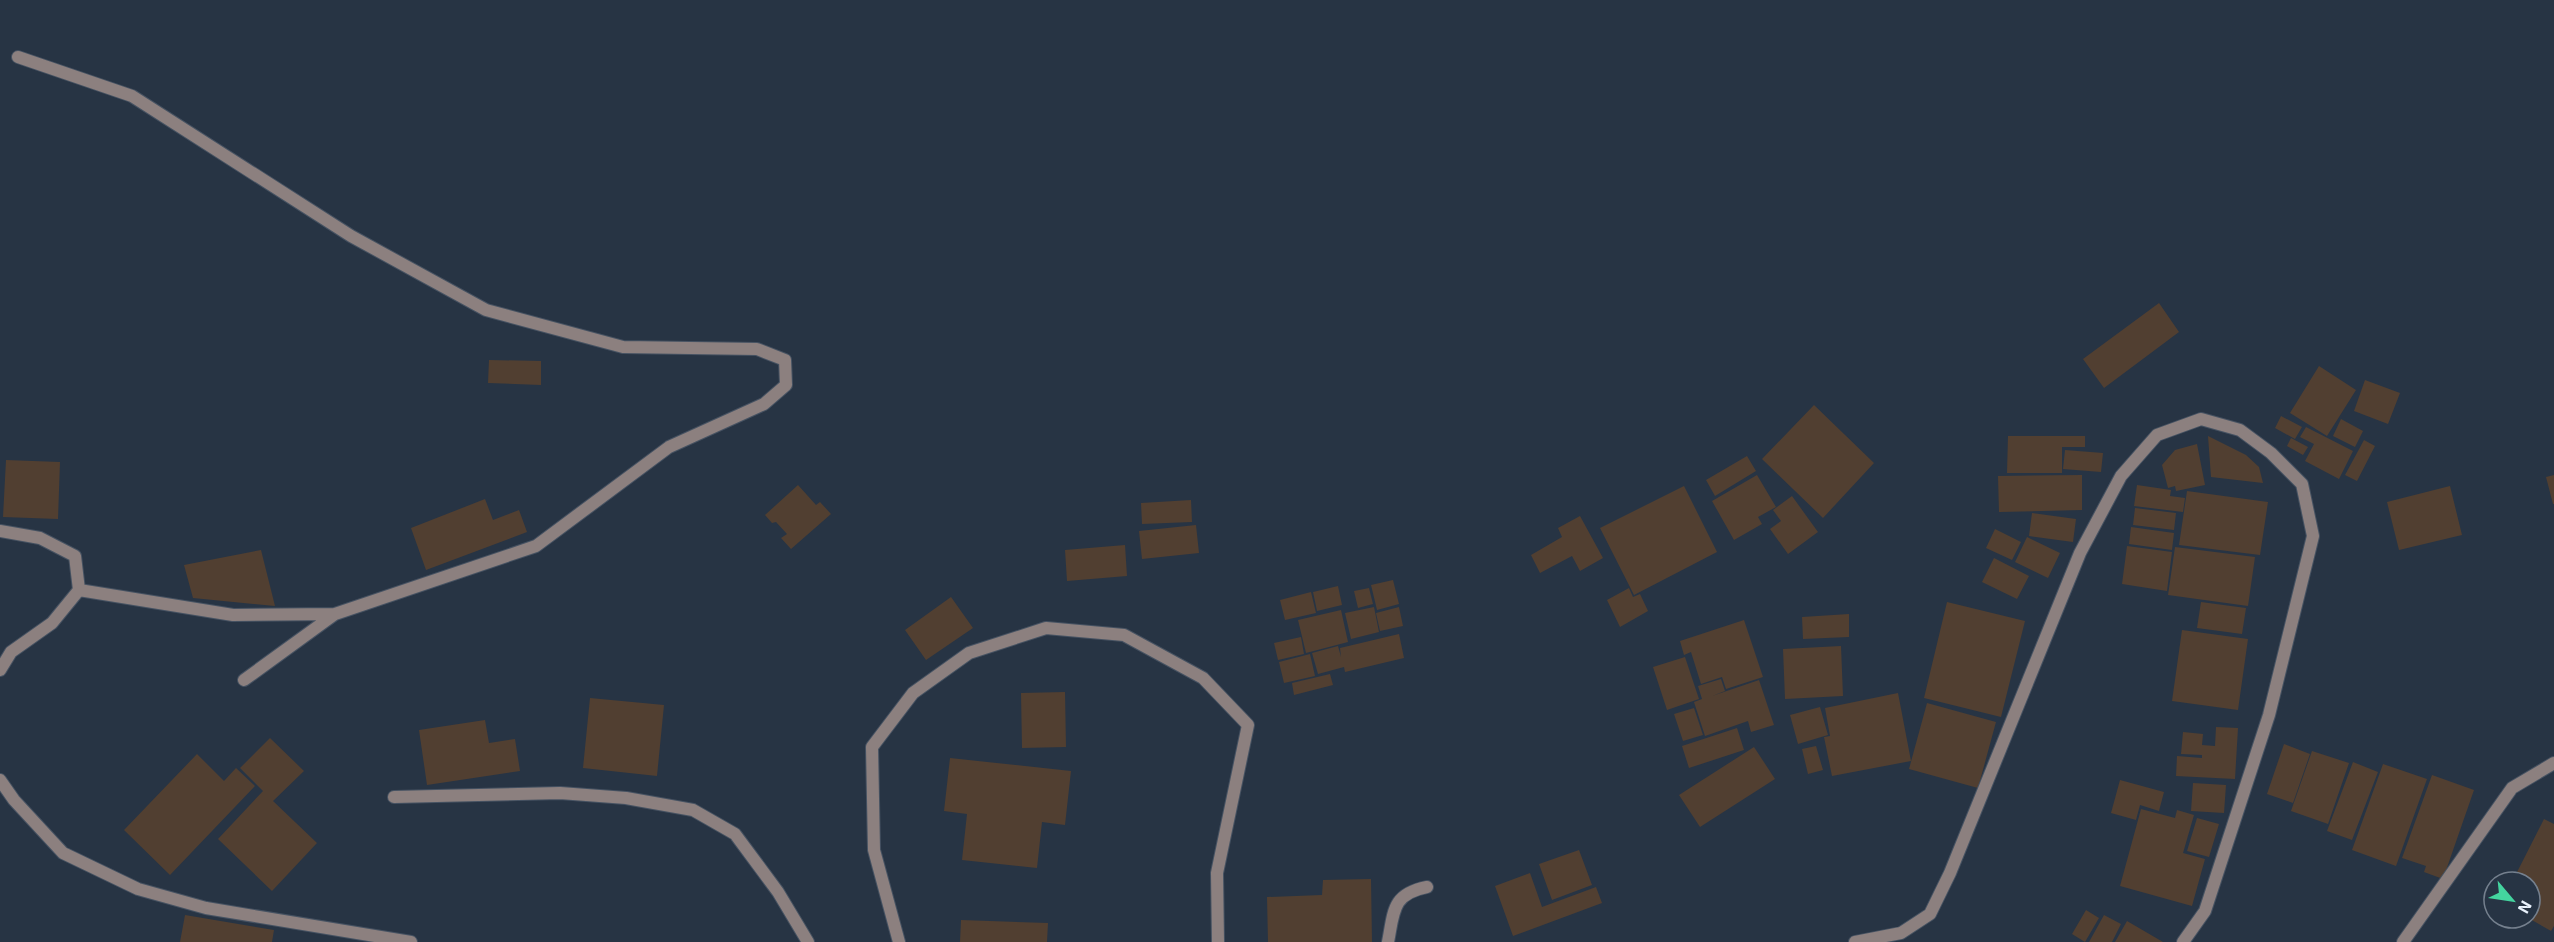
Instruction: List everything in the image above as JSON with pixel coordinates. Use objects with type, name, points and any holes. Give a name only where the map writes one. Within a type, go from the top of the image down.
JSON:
[{"type":"street","points":[[18,57],[132,96],[351,236],[486,310],[623,347],[757,349],[785,360],[786,385],[764,404],[669,447],[536,546],[335,614],[244,680]]},
{"type":"street","points":[[1855,942],[1901,933],[1930,914],[1950,873],[2080,553],[2097,519],[2121,476],[2157,435],[2201,419],[2240,430],[2271,453],[2302,484],[2313,536],[2269,715],[2205,911],[2183,942]]},
{"type":"street","points":[[0,531],[40,538],[75,556],[80,590],[52,623],[11,652],[0,670]]},
{"type":"street","points":[[80,590],[233,615],[335,614]]},
{"type":"street","points":[[899,942],[874,850],[872,747],[913,693],[969,653],[1046,628],[1124,635],[1203,678],[1248,724],[1216,873],[1218,942]]},
{"type":"street","points":[[2403,942],[2512,788],[2554,763]]},
{"type":"street","points":[[0,780],[14,800],[63,853],[138,889],[206,908],[411,942]]},
{"type":"street","points":[[394,797],[560,793],[626,798],[693,810],[735,834],[778,892],[808,942]]},
{"type":"street","points":[[1388,942],[1395,905],[1410,890],[1427,887]]},
{"type":"building","points":[[2159,303],[2179,332],[2104,388],[2083,359]]},
{"type":"building","points":[[489,360],[541,361],[541,385],[488,383]]},
{"type":"building","points":[[2319,366],[2356,390],[2327,436],[2290,413]]},
{"type":"building","points":[[2365,380],[2400,393],[2388,424],[2354,411]]},
{"type":"building","points":[[1814,405],[1874,463],[1823,518],[1762,459]]},
{"type":"building","points":[[2281,416],[2302,427],[2295,439],[2275,428]]},
{"type":"building","points":[[2341,419],[2363,431],[2355,447],[2333,436]]},
{"type":"building","points":[[2306,427],[2353,451],[2339,479],[2305,461],[2314,444],[2300,437]]},
{"type":"building","points":[[2008,436],[2085,436],[2085,447],[2062,447],[2062,473],[2007,473]]},
{"type":"building","points":[[2208,436],[2246,455],[2259,467],[2263,483],[2211,477]]},
{"type":"building","points":[[2291,438],[2308,447],[2303,455],[2287,446]]},
{"type":"building","points":[[2364,440],[2375,446],[2357,481],[2345,475]]},
{"type":"building","points":[[2197,444],[2205,485],[2176,491],[2175,486],[2168,488],[2162,465],[2175,450]]},
{"type":"building","points":[[2065,450],[2103,453],[2101,472],[2063,469]]},
{"type":"building","points":[[1747,456],[1756,471],[1715,496],[1706,480]]},
{"type":"building","points":[[6,460],[60,462],[58,519],[3,517]]},
{"type":"building","points":[[1757,475],[1776,507],[1758,517],[1762,524],[1734,540],[1712,501]]},
{"type":"building","points":[[2082,475],[2082,510],[1999,512],[1998,476]]},
{"type":"building","points":[[2554,475],[2554,504],[2553,504],[2546,477]]},
{"type":"building","points":[[798,485],[816,505],[820,502],[831,514],[791,549],[781,538],[787,534],[776,522],[772,523],[765,515]]},
{"type":"building","points":[[2137,485],[2171,490],[2170,496],[2185,498],[2183,512],[2134,506]]},
{"type":"building","points":[[1684,486],[1717,552],[1634,595],[1600,528]]},
{"type":"building","points":[[2450,486],[2462,535],[2399,550],[2387,502]]},
{"type":"building","points":[[2187,491],[2268,502],[2260,555],[2179,545]]},
{"type":"building","points":[[1792,496],[1818,532],[1788,554],[1770,529],[1781,521],[1773,510]]},
{"type":"building","points":[[485,499],[493,520],[519,510],[527,532],[426,570],[411,528]]},
{"type":"building","points":[[1191,500],[1192,522],[1142,524],[1141,503]]},
{"type":"building","points":[[2135,508],[2176,513],[2174,530],[2133,525]]},
{"type":"building","points":[[2032,513],[2076,519],[2073,542],[2029,536]]},
{"type":"building","points":[[1580,516],[1603,558],[1580,571],[1572,556],[1540,573],[1531,555],[1562,537],[1558,528]]},
{"type":"building","points":[[1196,525],[1199,553],[1142,559],[1139,531]]},
{"type":"building","points":[[2131,527],[2174,533],[2172,550],[2129,544]]},
{"type":"building","points":[[1995,529],[2021,542],[2012,560],[1986,548]]},
{"type":"building","points":[[2027,537],[2060,553],[2048,578],[2015,562]]},
{"type":"building","points":[[1125,545],[1127,576],[1067,581],[1065,550]]},
{"type":"building","points":[[2127,546],[2172,552],[2167,591],[2122,584]]},
{"type":"building","points":[[2175,547],[2255,557],[2248,606],[2168,595]]},
{"type":"building","points":[[261,550],[275,606],[193,598],[184,565]]},
{"type":"building","points":[[1994,558],[2029,576],[2017,599],[1982,582]]},
{"type":"building","points":[[1393,580],[1399,604],[1377,610],[1371,585]]},
{"type":"building","points":[[1338,586],[1342,605],[1317,611],[1313,592]]},
{"type":"building","points":[[1369,588],[1373,604],[1358,608],[1354,591]]},
{"type":"building","points":[[1629,588],[1633,597],[1640,594],[1648,611],[1620,627],[1607,600]]},
{"type":"building","points":[[1311,592],[1316,613],[1285,620],[1280,600]]},
{"type":"building","points":[[951,597],[973,628],[926,660],[905,630]]},
{"type":"building","points":[[1947,602],[2025,621],[2001,717],[1924,698]]},
{"type":"building","points":[[2201,602],[2246,608],[2242,634],[2197,628]]},
{"type":"building","points":[[1374,607],[1379,632],[1351,639],[1345,613]]},
{"type":"building","points":[[1399,607],[1403,626],[1380,631],[1376,613]]},
{"type":"building","points":[[1341,610],[1348,642],[1306,653],[1298,620]]},
{"type":"building","points":[[1849,614],[1849,637],[1803,639],[1802,617]]},
{"type":"building","points":[[1744,620],[1763,677],[1726,689],[1722,677],[1701,684],[1691,652],[1684,655],[1680,641]]},
{"type":"building","points":[[2182,630],[2248,639],[2238,710],[2172,701]]},
{"type":"building","points":[[1399,634],[1404,658],[1345,672],[1344,667],[1318,674],[1312,653],[1338,646],[1341,657],[1340,648]]},
{"type":"building","points":[[1301,637],[1304,654],[1278,660],[1274,643]]},
{"type":"building","points":[[1841,646],[1843,696],[1785,699],[1783,649]]},
{"type":"building","points":[[1310,654],[1315,676],[1284,683],[1279,662]]},
{"type":"building","points":[[1685,657],[1699,699],[1667,710],[1653,667]]},
{"type":"building","points":[[1330,674],[1333,685],[1294,695],[1292,683]]},
{"type":"building","points":[[1721,679],[1725,691],[1712,696],[1759,680],[1774,725],[1751,732],[1748,721],[1705,736],[1694,702],[1702,699],[1698,686]]},
{"type":"building","points":[[1065,692],[1066,747],[1022,748],[1021,693]]},
{"type":"building","points":[[1898,693],[1911,761],[1832,776],[1824,737],[1830,736],[1825,708]]},
{"type":"building","points":[[590,698],[664,705],[657,776],[583,768]]},
{"type":"building","points":[[1927,703],[1996,722],[1978,788],[1909,769]]},
{"type":"building","points":[[1820,707],[1828,735],[1798,744],[1790,715]]},
{"type":"building","points":[[1694,708],[1703,735],[1683,741],[1674,714]]},
{"type":"building","points":[[485,720],[489,743],[515,739],[520,771],[427,785],[419,730]]},
{"type":"building","points":[[2216,727],[2238,728],[2235,779],[2176,776],[2177,756],[2202,758],[2202,755],[2181,754],[2183,732],[2203,734],[2202,745],[2215,746]]},
{"type":"building","points":[[1737,728],[1744,750],[1689,768],[1682,746]]},
{"type":"building","points":[[270,738],[304,771],[273,801],[317,843],[272,891],[218,839],[263,791],[240,768]]},
{"type":"building","points":[[2284,744],[2310,754],[2293,803],[2267,794]]},
{"type":"building","points":[[1816,746],[1823,770],[1808,774],[1802,749]]},
{"type":"building","points":[[1754,747],[1775,779],[1700,827],[1679,795]]},
{"type":"building","points":[[2312,751],[2349,763],[2328,824],[2291,811]]},
{"type":"building","points":[[197,754],[224,781],[236,768],[255,786],[170,875],[124,830]]},
{"type":"building","points":[[950,758],[1071,771],[1065,825],[1042,822],[1037,868],[962,860],[967,814],[944,811]]},
{"type":"building","points":[[2353,762],[2378,772],[2352,840],[2327,831]]},
{"type":"building","points":[[2383,764],[2427,779],[2396,866],[2352,850]]},
{"type":"building","points":[[2432,775],[2474,790],[2443,879],[2424,872],[2426,866],[2402,858]]},
{"type":"building","points":[[2120,780],[2164,792],[2159,811],[2140,805],[2136,820],[2111,813]]},
{"type":"building","points":[[2193,783],[2226,785],[2224,813],[2191,811]]},
{"type":"building","points":[[2141,809],[2175,818],[2177,810],[2194,815],[2183,853],[2205,859],[2192,906],[2120,886]]},
{"type":"building","points":[[2197,818],[2219,824],[2209,857],[2187,851]]},
{"type":"building","points":[[2544,819],[2554,824],[2554,926],[2551,931],[2542,926],[2542,870],[2518,870]]},
{"type":"building","points":[[1579,850],[1592,885],[1552,900],[1539,864]]},
{"type":"building","points":[[1530,873],[1542,907],[1596,887],[1602,903],[1513,936],[1495,886]]},
{"type":"building","points":[[1371,879],[1372,942],[1268,942],[1267,897],[1322,895],[1323,880]]},
{"type":"building","points":[[2086,910],[2099,918],[2085,942],[2072,934]]},
{"type":"building","points":[[185,915],[274,930],[272,942],[180,942]]},
{"type":"building","points":[[2104,915],[2121,924],[2112,942],[2089,942]]},
{"type":"building","points":[[961,920],[1048,923],[1047,942],[960,942]]},
{"type":"building","points":[[2127,921],[2163,942],[2115,942]]}]
